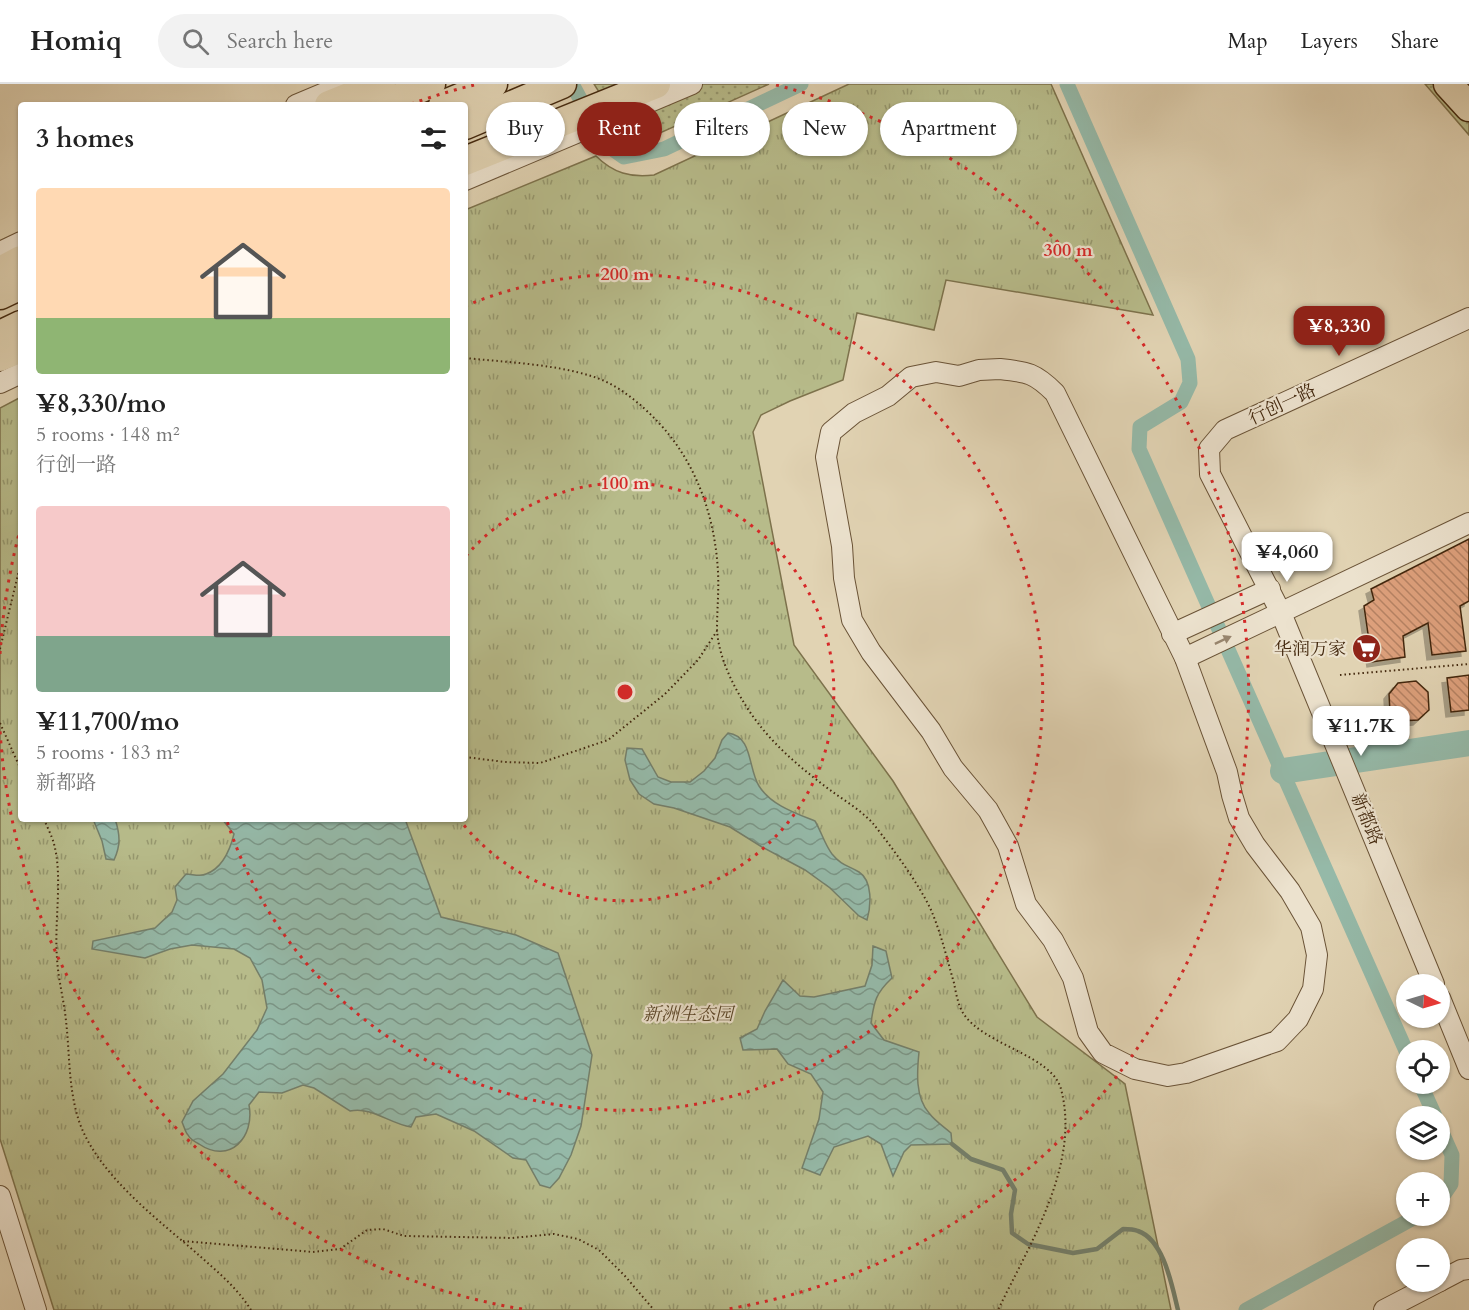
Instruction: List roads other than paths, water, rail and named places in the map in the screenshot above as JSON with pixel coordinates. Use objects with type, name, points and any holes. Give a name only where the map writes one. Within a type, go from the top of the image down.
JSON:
[{"type":"highway","points":[[336,102],[381,84]]},
{"type":"highway","points":[[389,102],[431,84]]},
{"type":"highway","points":[[450,102],[492,84]]},
{"type":"highway","points":[[624,102],[656,84]]},
{"type":"highway","points":[[1448,84],[1469,107]]},
{"type":"highway","points":[[468,124],[554,87]]},
{"type":"highway","points":[[468,160],[577,124]]},
{"type":"highway","points":[[0,271],[18,262]]},
{"type":"highway","points":[[0,295],[18,286]]},
{"type":"highway","points":[[0,335],[18,326]]},
{"type":"highway","points":[[0,357],[18,349]]},
{"type":"street","points":[[303,102],[346,84]]},
{"type":"street","points":[[636,102],[692,84]]},
{"type":"street","points":[[468,178],[570,127]]},
{"type":"street","points":[[0,252],[18,243]]},
{"type":"street","name":"行创一路","points":[[1225,430],[1469,318]]},
{"type":"street","points":[[1000,369],[1026,372],[1042,380],[1055,393],[1179,631],[1190,655],[1239,818],[1306,918],[1311,927],[1317,955],[1313,989],[1298,1019],[1277,1041],[1186,1073],[1168,1076],[1135,1069],[1103,1053],[1088,1032],[1073,978],[1053,940],[1026,904],[1008,846],[988,810],[953,768],[931,731],[870,652],[852,620],[826,457],[831,432],[854,413],[888,396],[911,377],[936,372],[958,376],[979,370],[1000,369]]},
{"type":"street","points":[[0,384],[18,375]]},
{"type":"street","name":"新都路","points":[[1225,430],[1209,449],[1210,474],[1281,613],[1430,974]]},
{"type":"street","points":[[1190,655],[1469,523]]},
{"type":"street","points":[[1179,631],[1270,589]]},
{"type":"street","points":[[1450,1022],[1469,1069]]},
{"type":"street","points":[[0,1196],[36,1310]]},
{"type":"street","points":[[1450,1276],[1466,1269]]},
{"type":"street","points":[[1384,1310],[1419,1292]]},
{"type":"water","points":[[728,733],[742,740],[749,754],[756,779],[764,793],[784,808],[815,821],[832,854],[864,876],[870,894],[867,920],[859,916],[830,888],[805,870],[730,827],[674,808],[654,804],[639,794],[630,780],[625,760],[627,748],[642,749],[658,777],[671,782],[690,782],[715,758],[722,740]]},
{"type":"water","points":[[94,822],[116,822],[119,840],[114,860],[106,859]]},
{"type":"water","points":[[224,822],[406,822],[441,917],[516,935],[558,953],[592,1055],[581,1126],[571,1155],[559,1178],[550,1188],[540,1185],[526,1160],[513,1158],[474,1131],[436,1114],[416,1117],[411,1127],[373,1113],[350,1111],[314,1088],[303,1085],[282,1093],[259,1092],[249,1105],[250,1117],[244,1137],[230,1149],[210,1150],[190,1138],[182,1122],[193,1101],[223,1074],[257,1030],[267,1008],[262,980],[250,958],[234,949],[192,945],[170,949],[145,958],[92,949],[93,941],[155,928],[172,912],[177,900],[175,887],[186,874],[204,875],[217,867],[228,852],[234,834]]},
{"type":"water","points":[[873,946],[886,951],[892,978],[882,988],[877,998],[871,1023],[884,1040],[919,1052],[918,1076],[921,1100],[931,1116],[951,1133],[952,1144],[911,1145],[904,1152],[893,1176],[881,1144],[868,1136],[834,1147],[820,1175],[802,1168],[819,1119],[823,1092],[811,1074],[788,1064],[777,1049],[743,1050],[740,1038],[757,1029],[783,980],[800,996],[814,997],[865,986],[872,965]]},
{"type":"waterway","points":[[572,84],[604,143],[624,157],[664,149],[801,84]]},
{"type":"waterway","points":[[1067,84],[1188,359],[1190,383],[1181,402],[1140,427],[1139,449],[1401,1040]]},
{"type":"waterway","points":[[1283,771],[1469,743]]},
{"type":"waterway","points":[[1425,1094],[1430,1106]]},
{"type":"waterway","points":[[952,1144],[971,1159],[1003,1170],[1015,1190],[1011,1214],[1012,1233],[1028,1244],[1073,1253],[1097,1249],[1123,1229],[1136,1230],[1147,1236],[1165,1265],[1178,1310]]},
{"type":"waterway","points":[[1450,1150],[1452,1155],[1450,1185]]},
{"type":"waterway","points":[[1246,1310],[1399,1226]]},
{"type":"place","name":"华润万家","points":[[1367,649]]},
{"type":"park label","name":"新洲生态园","points":[[688,1014]]}]
